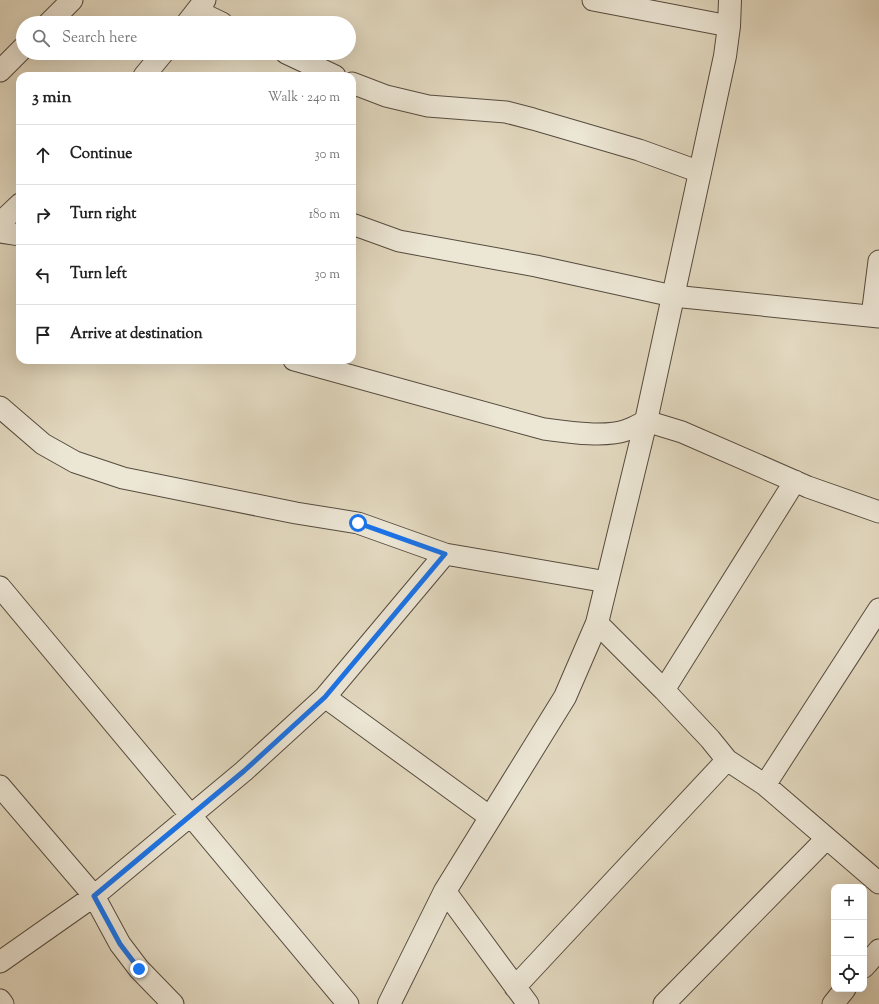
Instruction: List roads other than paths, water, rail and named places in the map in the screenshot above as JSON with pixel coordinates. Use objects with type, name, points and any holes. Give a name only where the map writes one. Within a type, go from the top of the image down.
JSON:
[{"type":"street","points":[[56,16],[72,0]]},
{"type":"street","points":[[593,0],[729,26]]},
{"type":"street","points":[[389,1004],[445,891],[565,697],[597,623],[646,421],[725,56],[729,26],[730,0]]},
{"type":"street","points":[[196,11],[207,16]]},
{"type":"street","points":[[0,71],[16,55]]},
{"type":"street","points":[[147,72],[157,60]]},
{"type":"street","points":[[301,60],[326,72]]},
{"type":"street","points":[[356,85],[386,96],[428,106],[506,112],[639,150],[700,172]]},
{"type":"street","points":[[0,223],[16,208]]},
{"type":"street","points":[[356,225],[399,241],[536,266],[673,296],[876,317],[879,261]]},
{"type":"street","points":[[0,232],[16,234]]},
{"type":"street","points":[[308,364],[544,429],[575,434],[604,434],[626,431],[646,421],[682,432],[795,481],[879,512]]},
{"type":"street","points":[[0,408],[43,444],[82,465],[123,478],[296,513],[358,523],[445,554],[607,582]]},
{"type":"street","points":[[664,690],[795,481]]},
{"type":"street","points":[[0,962],[94,896],[244,771],[325,697],[445,554]]},
{"type":"street","points":[[0,587],[348,1004]]},
{"type":"street","points":[[765,785],[879,609]]},
{"type":"street","points":[[597,623],[664,690],[710,739],[727,760],[765,785],[826,839],[878,882]]},
{"type":"street","points":[[325,697],[490,817]]},
{"type":"street","points":[[515,987],[727,760]]},
{"type":"street","points":[[0,786],[94,896],[120,944],[139,969],[173,1004]]},
{"type":"street","points":[[664,1004],[826,839]]},
{"type":"street","points":[[445,891],[528,1004]]},
{"type":"street","points":[[867,964],[879,950]]},
{"type":"street","points":[[833,1004],[843,992]]},
{"type":"street","points":[[0,1000],[3,1004]]}]
